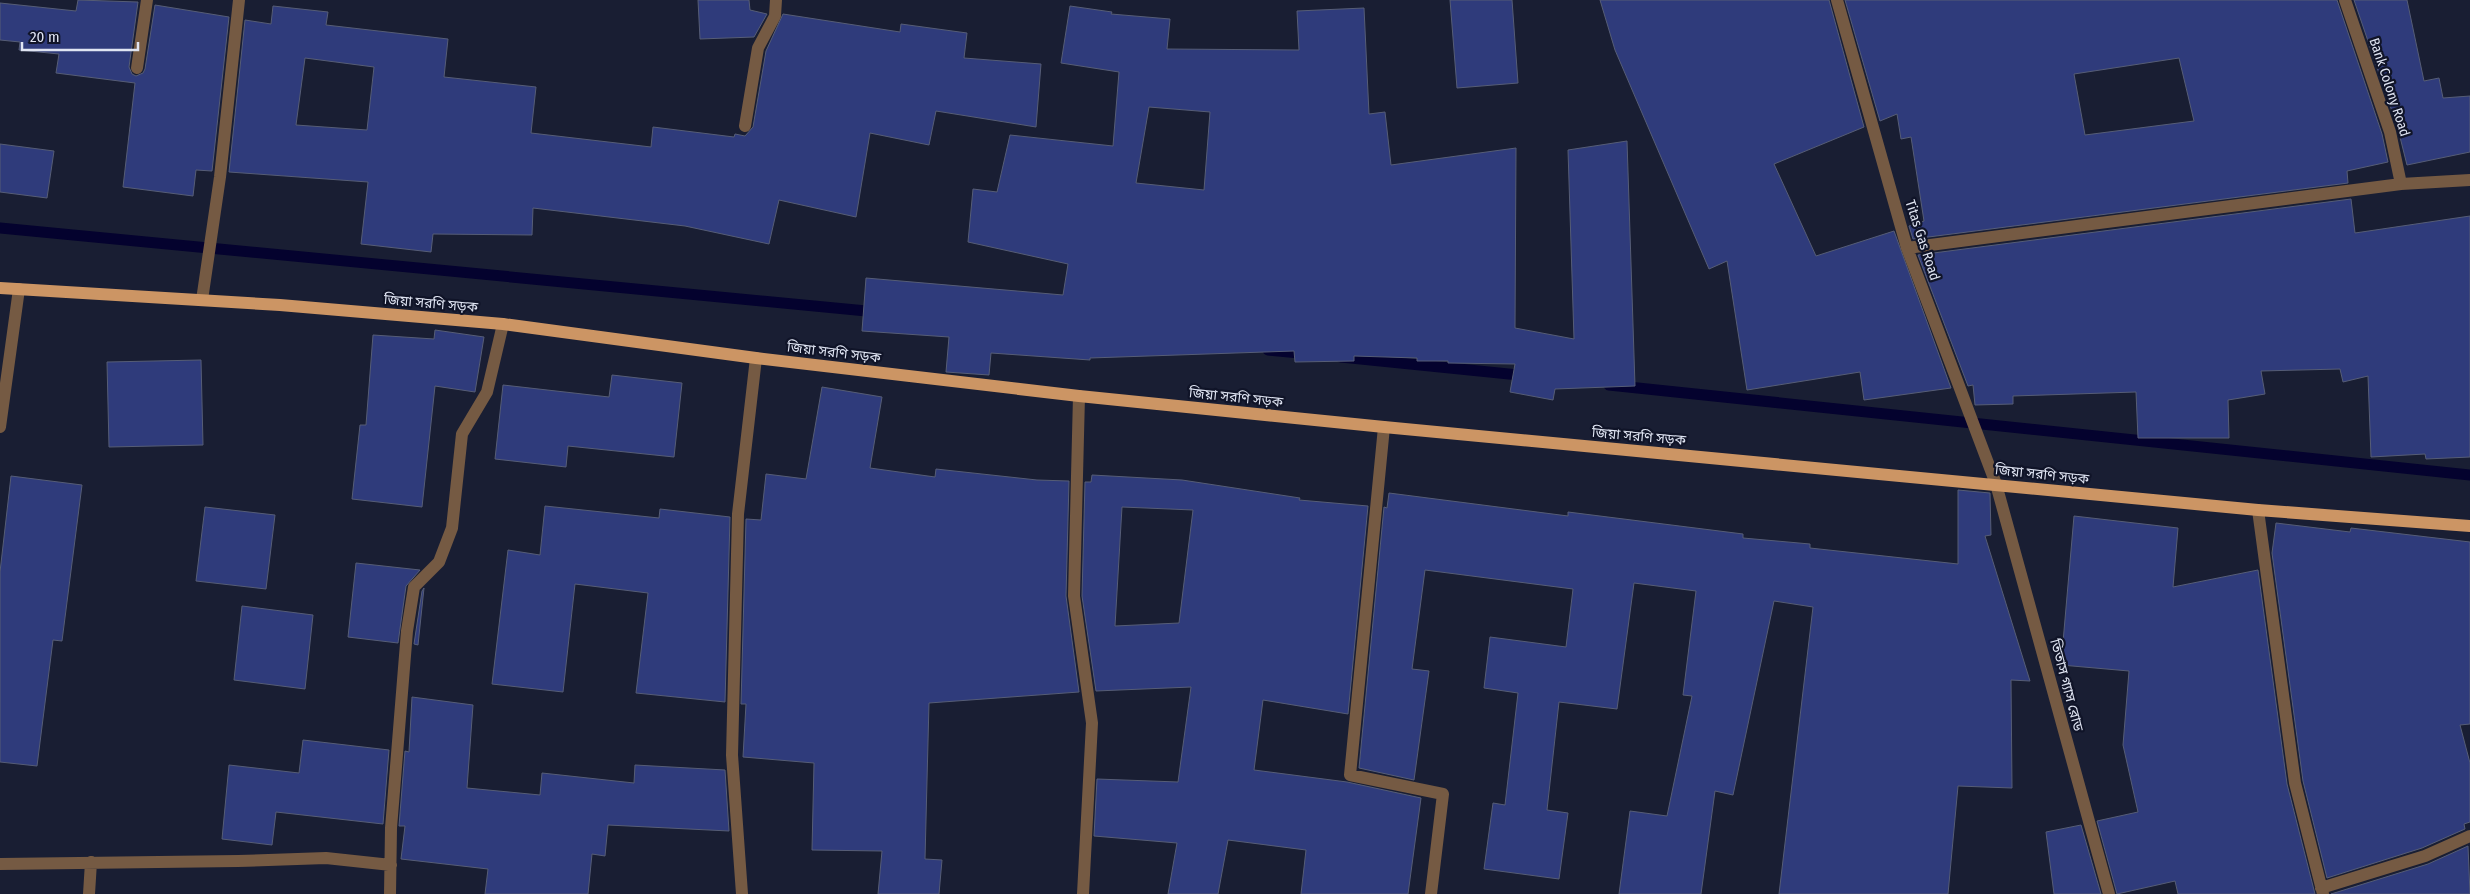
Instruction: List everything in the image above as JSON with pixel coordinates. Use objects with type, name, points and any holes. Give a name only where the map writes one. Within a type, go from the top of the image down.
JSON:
[{"type":"main road","name":"জিয়া সরণি সড়ক","points":[[0,288],[202,300],[502,324],[756,358],[1079,396],[1384,427],[2258,510],[2470,526]]},
{"type":"street","points":[[137,68],[147,0]]},
{"type":"street","points":[[202,300],[220,177],[239,0]]},
{"type":"street","points":[[746,126],[758,48],[775,16],[776,0]]},
{"type":"street","name":"Titas Gas Road","points":[[1837,0],[1907,248],[1996,484]]},
{"type":"street","name":"Bank Colony Road","points":[[2346,0],[2390,132],[2401,184]]},
{"type":"street","points":[[1907,248],[2401,184],[2470,180]]},
{"type":"street","points":[[0,427],[19,289]]},
{"type":"street","points":[[390,894],[392,828],[406,640],[414,587],[439,562],[452,528],[462,434],[487,392],[502,324]]},
{"type":"street","points":[[742,894],[732,755],[738,514],[756,358]]},
{"type":"street","points":[[1079,396],[1074,596],[1092,723],[1083,894]]},
{"type":"street","points":[[1384,427],[1350,775],[1443,794],[1432,894]]},
{"type":"street","name":"তিতাস গ্যাস রোড","points":[[1996,484],[2109,894]]},
{"type":"street","points":[[2258,510],[2295,783],[2322,891],[2425,856],[2470,836]]},
{"type":"street","points":[[0,864],[238,862],[326,858],[391,865]]},
{"type":"street","points":[[89,894],[91,862]]},
{"type":"building","points":[[78,0],[138,2],[129,67],[132,74],[136,76],[143,73],[145,69],[155,5],[229,17],[212,171],[196,170],[193,196],[123,187],[135,83],[56,73],[59,54],[19,50],[20,42],[0,40],[0,3],[76,11]]},
{"type":"building","points":[[698,0],[749,0],[750,10],[767,14],[754,37],[700,39]]},
{"type":"building","points":[[1450,0],[1512,0],[1518,83],[1457,88]]},
{"type":"building","points":[[1600,0],[1829,0],[1864,127],[1774,164],[1816,256],[1894,231],[1951,388],[1864,400],[1860,372],[1747,390],[1727,261],[1709,269],[1615,50]]},
{"type":"building","points":[[1845,0],[2337,0],[2382,134],[2388,162],[2347,171],[2348,183],[1913,239],[1909,226],[1924,221],[1911,137],[1901,139],[1897,114],[1880,121]],"holes":[[[2179,58],[2194,121],[2085,135],[2074,74]]]},
{"type":"building","points":[[2354,0],[2407,0],[2424,81],[2439,78],[2443,98],[2470,96],[2470,152],[2407,165],[2398,129]]},
{"type":"building","points":[[273,6],[328,12],[326,25],[448,39],[444,77],[536,87],[531,133],[651,147],[653,127],[734,137],[735,134],[745,136],[753,127],[766,51],[783,14],[900,32],[901,24],[967,33],[964,58],[1041,64],[1036,127],[936,111],[929,145],[870,133],[856,217],[779,200],[769,244],[685,226],[533,208],[532,235],[433,234],[431,252],[361,244],[368,182],[229,172],[245,20],[271,24]],"holes":[[[305,58],[374,67],[367,130],[296,125]]]},
{"type":"building","points":[[1070,6],[1112,12],[1111,14],[1170,19],[1167,49],[1299,50],[1297,11],[1364,8],[1369,114],[1385,112],[1391,165],[1516,148],[1515,328],[1574,339],[1568,150],[1627,141],[1635,386],[1555,389],[1553,400],[1510,392],[1515,364],[1448,363],[1448,361],[1417,361],[1417,358],[1354,356],[1354,361],[1295,362],[1294,351],[1090,358],[1090,360],[991,353],[989,375],[946,372],[949,337],[862,331],[866,278],[1063,295],[1068,264],[968,242],[973,189],[997,192],[1010,135],[1113,146],[1119,72],[1061,63]],"holes":[[[1149,107],[1210,112],[1204,190],[1136,183]]]},
{"type":"building","points":[[0,144],[54,151],[47,198],[0,192]]},
{"type":"building","points":[[2351,199],[2355,233],[2470,216],[2470,457],[2426,459],[2425,454],[2371,457],[2368,376],[2343,382],[2340,369],[2261,371],[2265,394],[2228,400],[2229,438],[2138,438],[2136,392],[2013,396],[2013,404],[1975,405],[1973,385],[1968,386],[1918,255]]},
{"type":"building","points":[[435,330],[484,337],[475,392],[435,386],[422,507],[352,499],[360,425],[366,425],[373,335],[434,339]]},
{"type":"building","points":[[201,360],[203,445],[109,447],[107,362]]},
{"type":"building","points":[[612,375],[682,383],[674,457],[568,446],[566,467],[495,459],[503,385],[609,397]]},
{"type":"building","points":[[822,387],[882,397],[870,468],[935,477],[936,469],[1037,480],[1069,481],[1066,596],[1079,692],[929,703],[925,859],[942,860],[939,894],[878,894],[882,851],[812,850],[814,763],[743,757],[746,704],[741,704],[746,519],[761,520],[766,474],[806,479]]},
{"type":"building","points":[[1092,475],[1182,480],[1300,498],[1299,500],[1368,506],[1348,714],[1263,700],[1254,770],[1347,782],[1421,798],[1408,894],[1301,894],[1306,850],[1228,840],[1218,894],[1168,894],[1177,843],[1094,836],[1097,779],[1178,782],[1191,687],[1096,691],[1082,596],[1085,482],[1091,482]],"holes":[[[1122,507],[1193,510],[1179,623],[1115,626]]]},
{"type":"building","points":[[11,476],[82,485],[62,641],[53,640],[37,766],[0,762],[0,572]]},
{"type":"building","points":[[1958,490],[1990,493],[1991,535],[1985,536],[2030,681],[2011,680],[2012,788],[1958,786],[1948,894],[1779,894],[1813,607],[1774,601],[1733,795],[1715,791],[1701,894],[1619,894],[1630,811],[1667,816],[1692,696],[1683,695],[1696,591],[1634,583],[1617,709],[1559,702],[1547,810],[1568,813],[1559,879],[1484,869],[1493,803],[1505,805],[1518,693],[1484,688],[1490,637],[1566,647],[1573,589],[1425,570],[1412,669],[1429,671],[1414,780],[1359,768],[1384,507],[1387,508],[1389,493],[1568,516],[1568,512],[1743,534],[1743,538],[1810,544],[1810,548],[1958,564]]},
{"type":"building","points":[[545,506],[659,518],[660,509],[730,517],[725,702],[636,693],[648,593],[575,584],[563,692],[492,684],[508,550],[540,555]]},
{"type":"building","points":[[205,507],[275,515],[266,589],[196,581]]},
{"type":"building","points":[[2074,516],[2178,528],[2173,587],[2258,570],[2287,784],[2315,894],[2178,894],[2175,881],[2117,894],[2097,821],[2138,812],[2123,745],[2129,671],[2061,665]]},
{"type":"building","points":[[2276,523],[2350,532],[2351,528],[2470,542],[2470,724],[2460,725],[2470,763],[2470,822],[2464,824],[2465,829],[2422,848],[2327,878],[2303,781],[2272,553]]},
{"type":"building","points":[[356,563],[420,570],[406,586],[398,643],[348,637]]},
{"type":"building","points":[[424,588],[418,645],[414,644]]},
{"type":"building","points":[[242,606],[313,615],[305,689],[234,680]]},
{"type":"building","points":[[412,697],[473,705],[467,788],[540,795],[542,773],[634,783],[635,765],[725,770],[729,831],[608,825],[605,856],[592,854],[588,894],[485,894],[488,869],[401,859],[405,826],[399,826],[405,751],[409,752]]},
{"type":"building","points":[[303,740],[389,750],[383,824],[276,812],[272,845],[222,839],[229,765],[299,773]]},
{"type":"building","points":[[2081,825],[2101,894],[2054,894],[2046,832]]},
{"type":"building","points":[[2468,846],[2470,894],[2331,894],[2428,864]]},
{"type":"waterway","points":[[0,228],[877,312]]},
{"type":"waterway","points":[[1268,350],[1310,354]]},
{"type":"waterway","points":[[1341,357],[1529,376]]},
{"type":"waterway","points":[[1609,385],[2470,475]]}]
